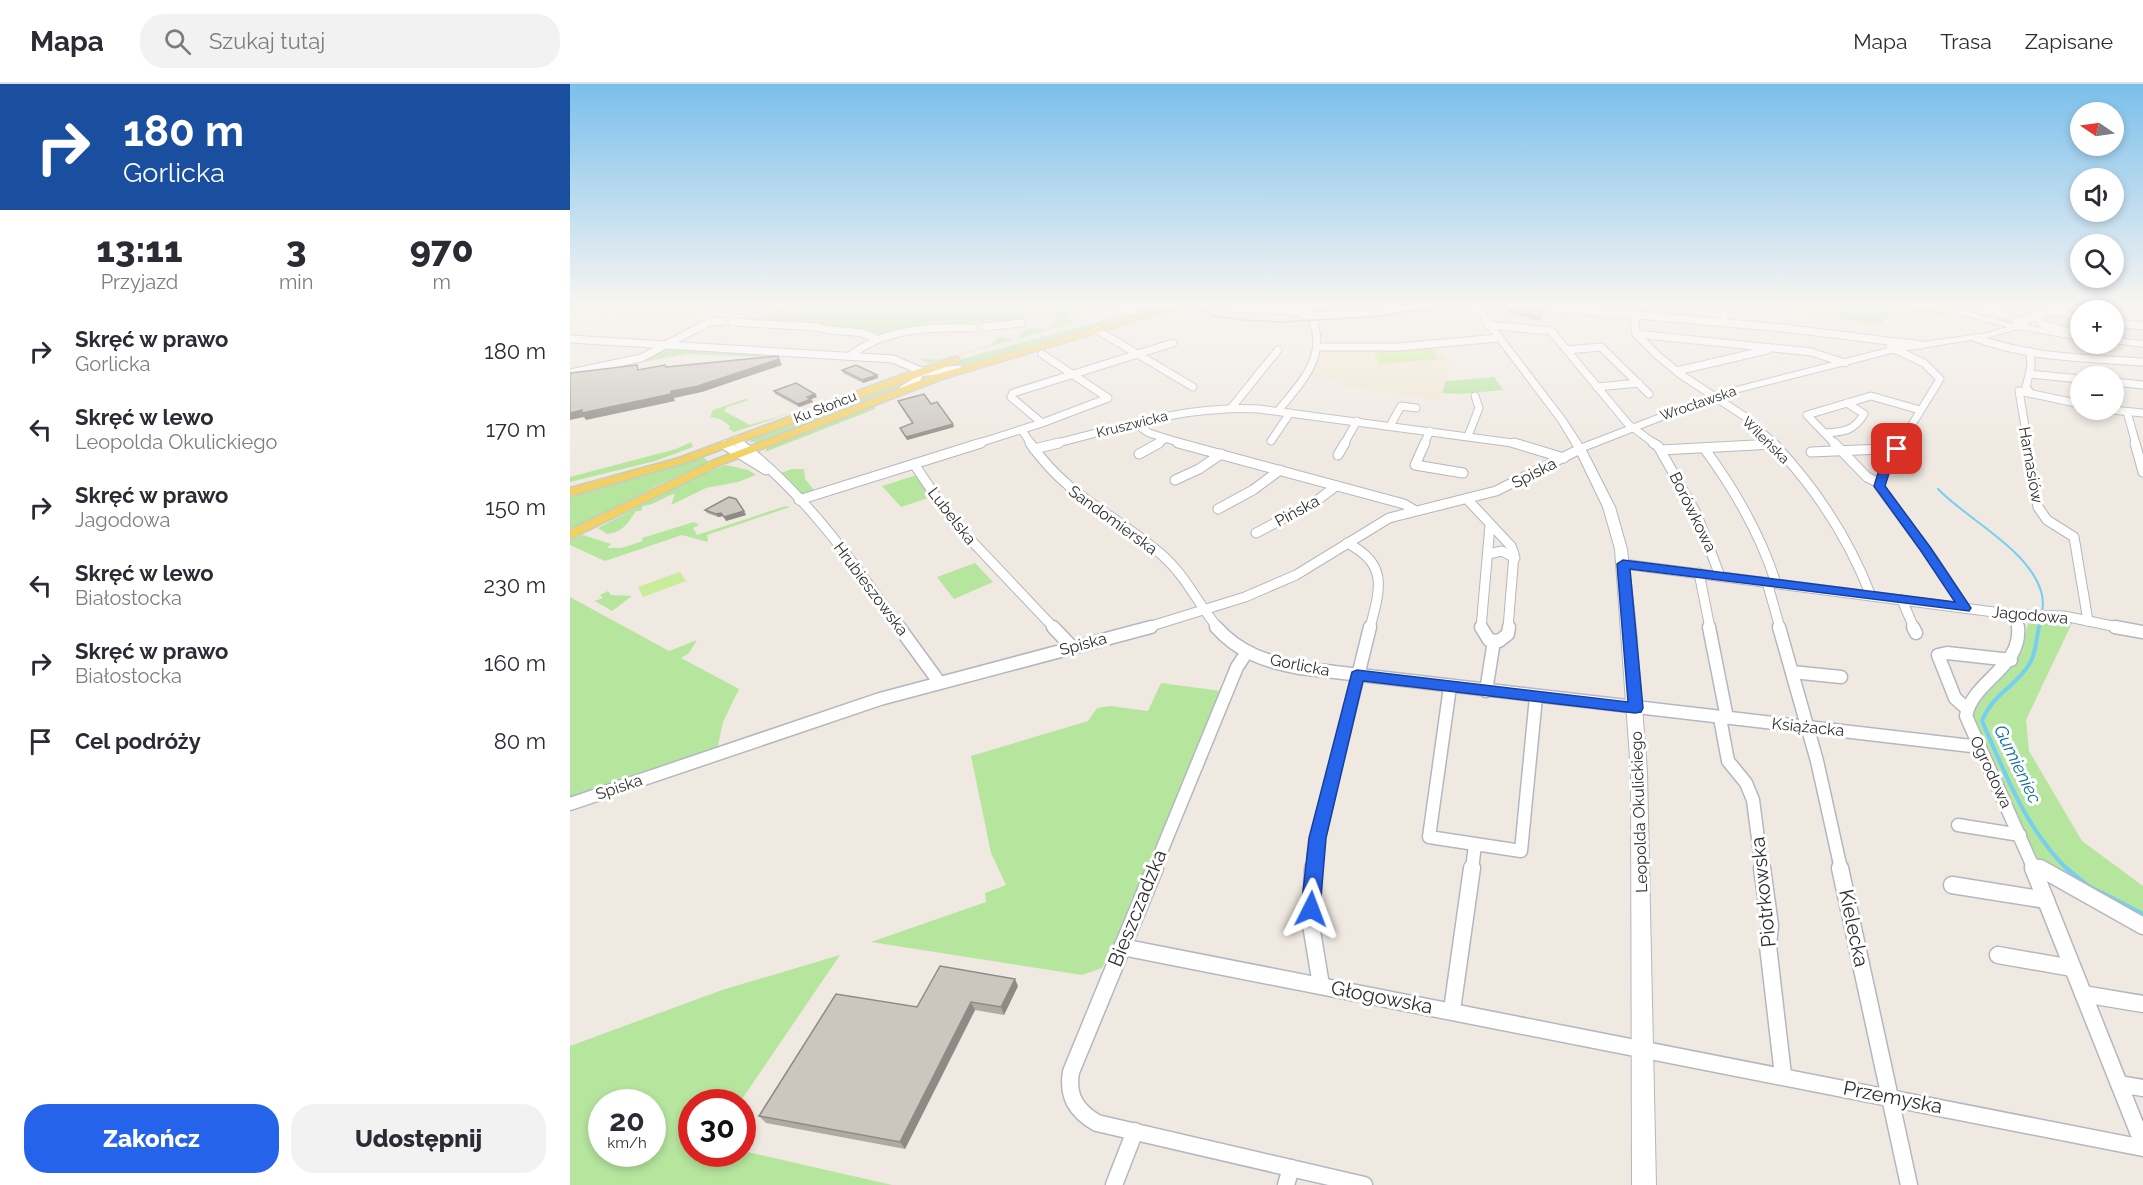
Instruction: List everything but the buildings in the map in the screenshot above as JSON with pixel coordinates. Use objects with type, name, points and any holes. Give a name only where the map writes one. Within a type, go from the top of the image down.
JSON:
[{"type":"main road","name":"Ku Słońcu","points":[[570,535],[686,477],[744,452],[962,368],[1010,354]]},
{"type":"main road","name":"Ku Słońcu","points":[[570,492],[650,470],[966,357]]},
{"type":"street","points":[[570,373],[635,360],[647,354]]},
{"type":"street","points":[[795,354],[882,361],[919,372]]},
{"type":"street","points":[[818,354],[895,360],[919,372]]},
{"type":"street","points":[[799,500],[1022,430],[1107,400],[1108,396],[1043,354]]},
{"type":"street","points":[[1042,423],[1011,396],[1019,390],[1137,354]]},
{"type":"street","points":[[1139,354],[1193,387]]},
{"type":"street","points":[[1232,406],[1274,354]]},
{"type":"street","points":[[1278,411],[1312,366],[1317,354]]},
{"type":"street","name":"Leopolda Okulickiego","points":[[1511,354],[1550,404],[1595,475],[1613,517],[1623,564],[1635,708],[1641,838],[1644,1185]]},
{"type":"street","name":"Borówkowa","points":[[1571,354],[1631,427],[1653,440],[1661,450],[1697,515],[1720,576]]},
{"type":"street","points":[[1609,354],[1649,394]]},
{"type":"street","name":"Wileńska","points":[[1658,354],[1677,371],[1752,423],[1774,444],[1830,516],[1862,569],[1871,596]]},
{"type":"street","points":[[1677,371],[1748,354]]},
{"type":"street","points":[[1822,354],[1845,363]]},
{"type":"street","name":"Wrocławska","points":[[1580,449],[1714,396],[1845,363],[1868,354]]},
{"type":"street","points":[[1909,354],[1924,363],[1939,377],[1939,381],[1879,483],[1881,490],[1924,546],[1965,608]]},
{"type":"street","points":[[2030,354],[2030,374],[2026,387],[2029,391],[2070,402]]},
{"type":"street","points":[[2057,354],[2143,362]]},
{"type":"street","name":"Ku Słońcu","points":[[897,392],[916,381],[919,372],[962,368]]},
{"type":"street","points":[[2030,374],[2070,378]]},
{"type":"street","points":[[1597,387],[1639,383]]},
{"type":"street","points":[[2124,383],[2143,385]]},
{"type":"street","name":"Harnasiów","points":[[2029,391],[2019,391],[2038,507],[2047,520],[2074,537],[2088,621]]},
{"type":"street","points":[[1468,436],[1479,408],[1475,396]]},
{"type":"street","points":[[1879,483],[1867,477],[1808,418],[1807,414],[1871,396],[1920,410]]},
{"type":"street","points":[[1825,434],[1848,432],[1856,428],[1864,414],[1846,402]]},
{"type":"street","name":"Kruszwicka","points":[[1034,449],[1189,410],[1232,406],[1526,445],[1564,458]]},
{"type":"street","points":[[1390,426],[1401,406],[1416,408]]},
{"type":"street","points":[[2124,412],[2143,413]]},
{"type":"street","points":[[2127,412],[2143,472]]},
{"type":"street","points":[[1271,441],[1290,413]]},
{"type":"street","points":[[1338,455],[1358,422]]},
{"type":"street","name":"Pińska","points":[[1136,424],[1165,439],[1404,504],[1414,510]]},
{"type":"street","name":"Sandomierska","points":[[1022,430],[1034,449],[1072,490],[1169,561],[1190,586],[1203,610]]},
{"type":"street","points":[[1430,431],[1415,465],[1463,473]]},
{"type":"street","points":[[2133,436],[2143,436]]},
{"type":"street","points":[[1139,454],[1165,439]]},
{"type":"street","points":[[730,442],[744,452]]},
{"type":"street","points":[[730,442],[744,452]]},
{"type":"street","name":"Borówkowa","points":[[1661,450],[1774,444]]},
{"type":"street","points":[[1704,448],[1727,479],[1757,529],[1772,583]]},
{"type":"street","name":"Spiska","points":[[570,804],[862,704],[1203,610],[1277,584],[1378,523],[1414,510],[1505,488],[1580,449]]},
{"type":"street","points":[[1811,452],[1886,449],[1896,451]]},
{"type":"street","name":"Hrubieszowska","points":[[744,452],[772,473],[813,513],[859,571],[939,682]]},
{"type":"street","name":"Hrubieszowska","points":[[744,452],[772,473]]},
{"type":"street","points":[[1175,480],[1199,469],[1221,454]]},
{"type":"street","name":"Lubelska","points":[[914,464],[951,519],[1072,647]]},
{"type":"street","points":[[1218,509],[1253,490],[1280,470]]},
{"type":"street","name":"Pińska","points":[[1256,533],[1315,502],[1336,486]]},
{"type":"street","points":[[1467,499],[1511,546],[1515,558],[1508,634],[1503,640],[1494,641],[1485,637],[1481,629],[1490,525]]},
{"type":"street","points":[[1321,985],[1311,925],[1314,854],[1357,675],[1379,596],[1380,584],[1371,559],[1363,550],[1347,543]]},
{"type":"street","points":[[1488,554],[1501,551],[1515,558]]},
{"type":"street","name":"Jagodowa","points":[[1623,564],[2017,615],[2041,615],[2088,621],[2143,632]]},
{"type":"street","name":"Piotrkowska","points":[[1699,573],[1724,718],[1728,761],[1746,783],[1753,800],[1770,925],[1768,946],[1783,1075]]},
{"type":"street","name":"Kielecka","points":[[1772,583],[1842,872],[1909,1185]]},
{"type":"street","points":[[1902,600],[1916,633]]},
{"type":"street","name":"Gorlicka","points":[[1203,610],[1218,630],[1247,652],[1290,665],[1450,687],[1635,708]]},
{"type":"street","points":[[1966,708],[2011,660],[2020,630],[2017,615]]},
{"type":"street","points":[[1486,691],[1494,641]]},
{"type":"street","name":"Bieszczadzka","points":[[1247,652],[1236,667],[1071,1072],[1070,1093],[1077,1108],[1089,1119],[1288,1176],[1364,1185]]},
{"type":"street","name":"Ogrodowa","points":[[2011,660],[1947,653],[1938,655],[1955,698],[1966,708],[1966,716],[2031,863],[2143,1146]]},
{"type":"street","points":[[1792,672],[1841,677]]},
{"type":"street","points":[[1450,687],[1429,837],[1521,851],[1536,697]]},
{"type":"street","name":"Książacka","points":[[1635,708],[1980,747]]},
{"type":"street","name":"Ogrodowa","points":[[1958,825],[2019,835]]},
{"type":"street","points":[[1452,1010],[1475,845]]},
{"type":"street","points":[[2031,863],[2143,926]]},
{"type":"street","points":[[1952,885],[2046,900]]},
{"type":"street","name":"Głogowska","points":[[1122,947],[1642,1047]]},
{"type":"street","points":[[1998,955],[2072,968]]},
{"type":"street","points":[[2083,994],[2143,1004]]},
{"type":"street","name":"Przemyska","points":[[1642,1047],[2143,1146]]},
{"type":"street","points":[[2119,1084],[2143,1088]]},
{"type":"street","points":[[1114,1185],[1135,1131]]},
{"type":"shaded area","points":[[1320,354],[1442,354],[1449,362],[1446,387],[1439,400],[1342,386],[1343,380],[1308,376]]},
{"type":"green space","points":[[684,354],[570,376],[650,356]]},
{"type":"green space","points":[[696,354],[780,355],[764,357]]},
{"type":"green space","points":[[960,354],[929,363],[918,358],[938,360]]},
{"type":"green space","points":[[979,354],[1001,354],[940,371],[948,363]]},
{"type":"green space","points":[[1375,354],[1436,354],[1439,359],[1380,364]]},
{"type":"green space","points":[[1494,377],[1503,390],[1459,394],[1442,393],[1446,381]]},
{"type":"green space","points":[[915,378],[904,387],[763,442],[749,442],[758,436],[857,396]]},
{"type":"green space","points":[[745,399],[749,400],[727,407],[724,411],[750,425],[794,412],[734,432],[720,419],[710,417],[713,410]]},
{"type":"green space","points":[[875,404],[875,409],[765,452],[767,448],[871,407],[764,447],[759,453],[761,448]]},
{"type":"green space","points":[[691,442],[693,447],[655,461],[570,482],[570,477],[676,449]]},
{"type":"green space","points":[[701,455],[709,462],[656,486],[570,532],[570,494]]},
{"type":"green space","points":[[726,465],[748,470],[756,475],[738,482],[706,488],[671,505],[675,494],[643,506],[641,511],[636,511],[624,527],[612,533],[607,534],[598,528],[697,476]]},
{"type":"green space","points":[[792,469],[804,469],[805,479],[814,490],[804,494],[800,493],[781,473]]},
{"type":"green space","points":[[917,475],[931,497],[901,507],[882,486]]},
{"type":"green space","points":[[786,506],[790,507],[707,535],[708,542],[682,535],[605,561],[570,545],[570,540],[583,535],[611,544],[607,548],[621,548],[643,541],[642,538],[694,522],[699,525],[693,528],[697,535]]},
{"type":"green space","points":[[975,563],[993,582],[954,599],[937,577]]},
{"type":"green space","points":[[680,572],[686,581],[643,597],[638,587]]},
{"type":"green space","points":[[608,591],[611,595],[632,596],[612,611],[595,601],[603,598],[600,595]]},
{"type":"green space","points":[[570,597],[669,651],[697,640],[689,653],[681,658],[739,689],[723,722],[717,750],[570,800]]},
{"type":"green space","points":[[2030,617],[2072,623],[2026,720],[2029,751],[2082,841],[2143,886],[2143,922],[2034,859],[1972,716],[1972,708],[2017,662]]},
{"type":"green space","points":[[1161,683],[1221,691],[1118,937],[1102,968],[1082,975],[871,942],[986,902],[985,893],[1006,885],[991,853],[971,756],[1088,721],[1097,708],[1110,706],[1148,711]]},
{"type":"green space","points":[[840,955],[749,1089],[678,1089],[678,1167],[756,1167],[756,1154],[892,1185],[570,1185],[570,1046],[722,990]]},
{"type":"waterway","name":"Gumieniec","points":[[1938,489],[2011,548],[2024,562],[2041,591],[2042,614],[2038,628]]},
{"type":"waterway","name":"Gumieniec","points":[[2039,627],[2030,663],[1992,704],[1982,721],[2028,818],[2066,868]]},
{"type":"waterway","name":"Gumieniec","points":[[2066,868],[2088,886],[2143,914]]},
{"type":"route","points":[[1311,909],[1317,838],[1357,675],[1635,708],[1623,564],[1965,608],[1905,519],[1879,486],[1884,470],[1897,449]]}]
